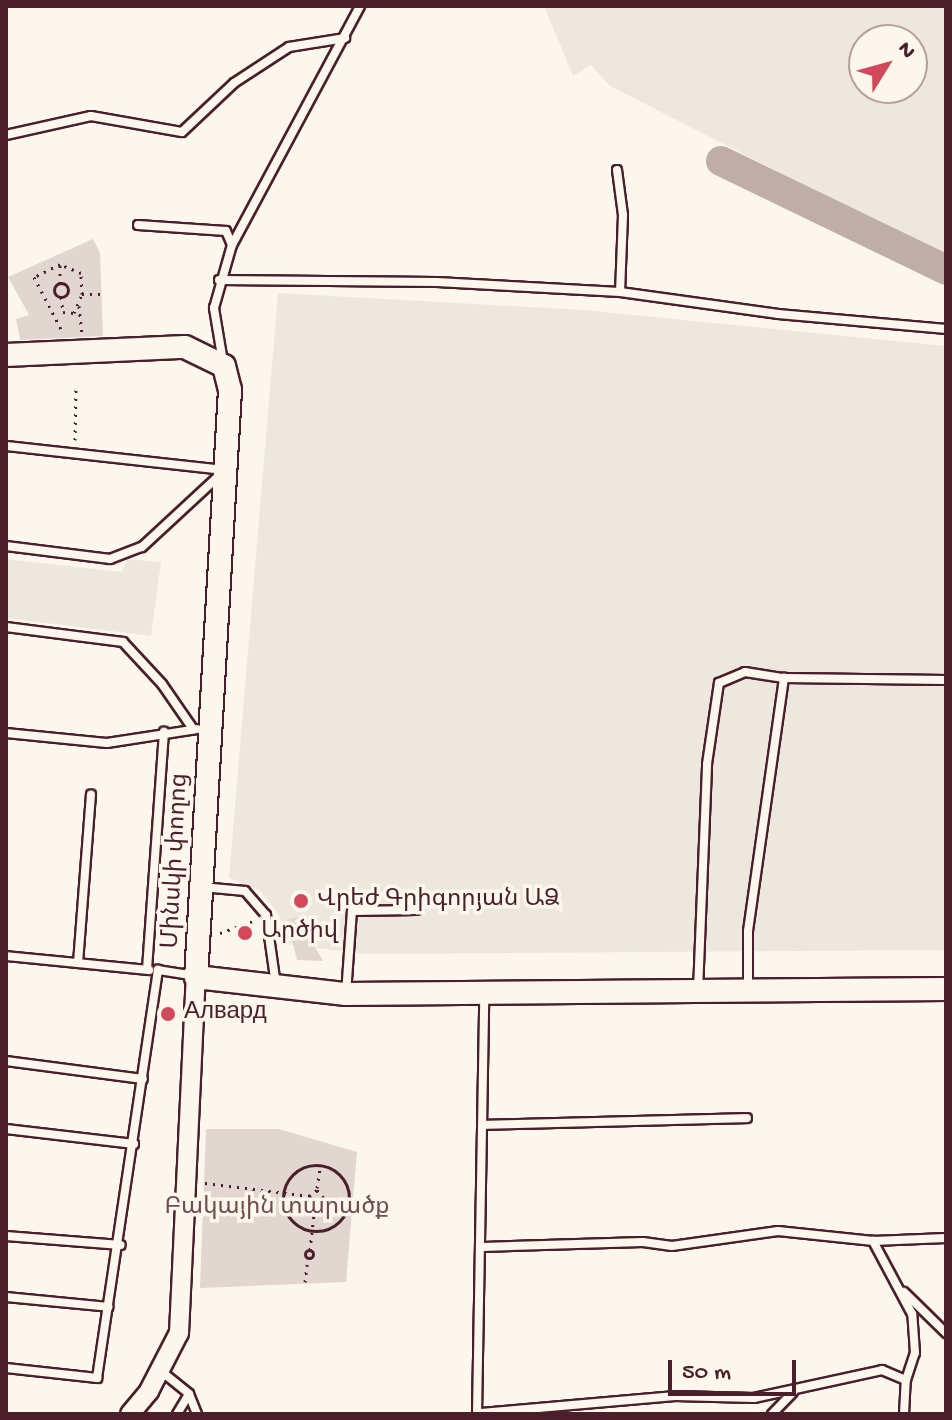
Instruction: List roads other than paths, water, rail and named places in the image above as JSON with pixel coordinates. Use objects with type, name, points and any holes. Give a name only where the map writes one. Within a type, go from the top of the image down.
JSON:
[{"type":"main road","points":[[6,355],[74,345],[185,347],[224,366]]},
{"type":"main road","name":"Մինսկի փողոց","points":[[224,366],[230,390],[226,470],[201,729],[202,887],[196,977],[276,990],[346,994],[946,989]]},
{"type":"street","points":[[130,1414],[160,1370],[179,1333],[196,977]]},
{"type":"lane","points":[[224,366],[214,308],[219,280],[232,245],[360,6]]},
{"type":"lane","points":[[6,135],[91,116],[182,132],[234,83],[289,47],[345,38]]},
{"type":"lane","points":[[617,170],[623,215],[620,292]]},
{"type":"lane","points":[[138,225],[226,231],[232,245]]},
{"type":"lane","points":[[219,280],[437,282],[620,292],[778,314],[946,329]]},
{"type":"lane","points":[[6,446],[226,470]]},
{"type":"lane","points":[[6,546],[110,559],[142,547],[226,470]]},
{"type":"lane","points":[[6,627],[123,642],[201,729]]},
{"type":"lane","points":[[698,992],[706,779],[719,683],[745,672],[784,678],[946,680]]},
{"type":"lane","points":[[748,990],[748,931],[784,678]]},
{"type":"lane","points":[[6,733],[107,743],[164,732],[201,729]]},
{"type":"lane","points":[[147,969],[164,732]]},
{"type":"lane","points":[[78,963],[91,795]]},
{"type":"lane","points":[[202,887],[245,891],[266,915],[276,990]]},
{"type":"lane","points":[[346,994],[352,911],[416,910]]},
{"type":"lane","points":[[6,956],[158,970],[196,977]]},
{"type":"lane","points":[[6,1368],[97,1378],[121,1245],[158,970]]},
{"type":"lane","points":[[484,995],[479,1413],[675,1396],[754,1398],[794,1392],[882,1370],[906,1380]]},
{"type":"lane","points":[[6,1061],[143,1079]]},
{"type":"lane","points":[[483,1125],[747,1118]]},
{"type":"lane","points":[[6,1129],[134,1144]]},
{"type":"lane","points":[[483,1247],[643,1242],[672,1246],[778,1231],[873,1241],[946,1238]]},
{"type":"lane","points":[[6,1236],[121,1245]]},
{"type":"lane","points":[[873,1241],[912,1314],[915,1353],[906,1380],[904,1414]]},
{"type":"lane","points":[[900,1289],[946,1333]]},
{"type":"lane","points":[[6,1297],[109,1307]]},
{"type":"lane","points":[[160,1370],[189,1394],[197,1414]]},
{"type":"lane","points":[[772,1414],[794,1392]]},
{"type":"lane","points":[[177,1414],[189,1394]]},
{"type":"lane","points":[[548,1408],[557,1414]]},
{"type":"waterway","points":[[721,161],[946,270]]},
{"type":"place","name":"Վրեժ Գրիգորյան ԱՁ","points":[[301,901]]},
{"type":"place","name":"Արծիվ","points":[[245,933]]},
{"type":"place","name":"Алвард","points":[[168,1014]]},
{"type":"park label","name":"Բակային տարածք","points":[[277,1209]]}]
